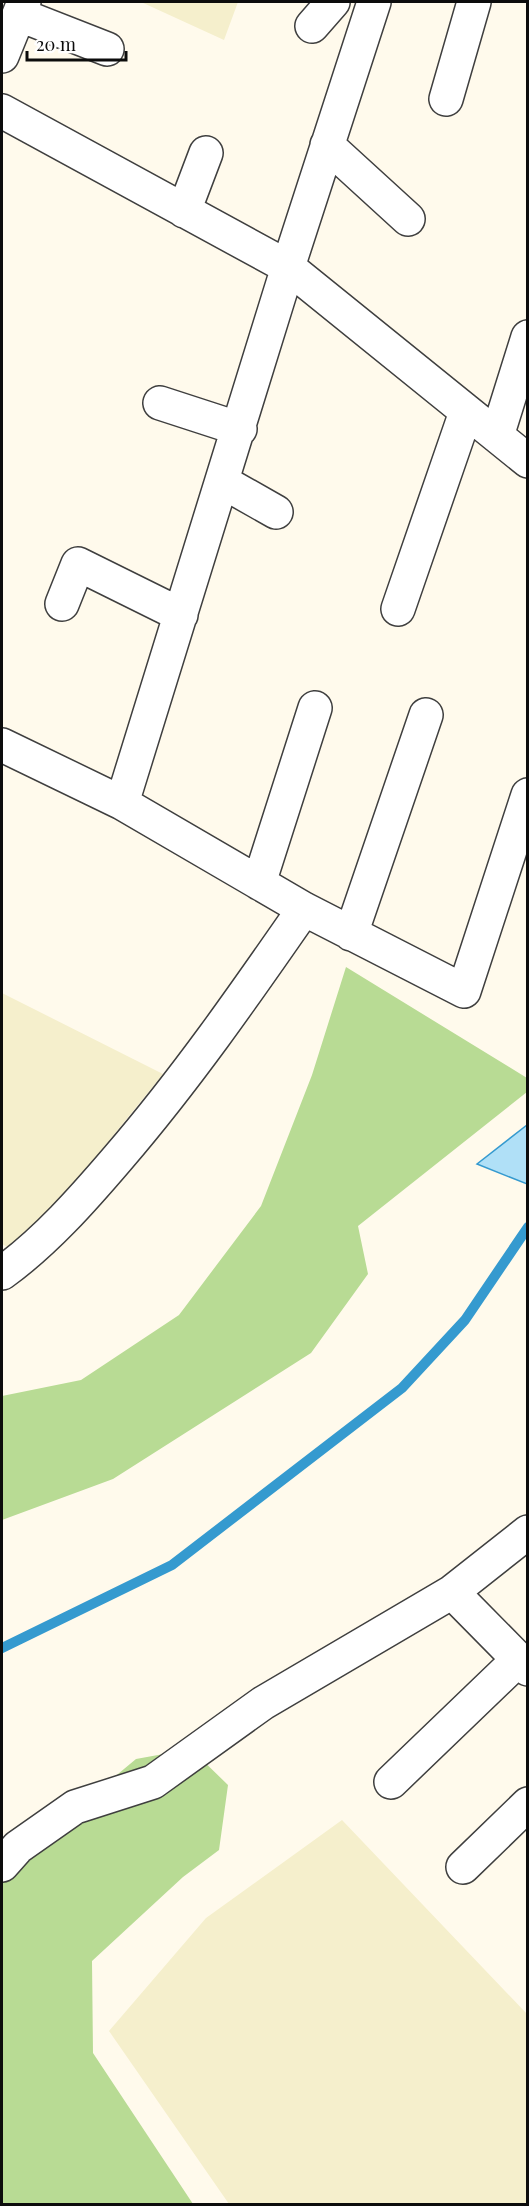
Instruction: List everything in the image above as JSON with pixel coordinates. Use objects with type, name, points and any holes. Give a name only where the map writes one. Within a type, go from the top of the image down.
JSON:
[{"type":"street","points":[[446,99],[474,2]]},
{"type":"street","points":[[122,803],[240,429],[370,3]]},
{"type":"street","points":[[2,56],[22,8],[107,49]]},
{"type":"street","points":[[2,111],[288,267],[528,461]]},
{"type":"street","points":[[327,145],[408,219]]},
{"type":"street","points":[[184,211],[206,153]]},
{"type":"street","points":[[497,436],[528,337]]},
{"type":"street","points":[[160,403],[240,429]]},
{"type":"street","points":[[398,609],[466,412]]},
{"type":"street","points":[[223,482],[276,513]]},
{"type":"street","points":[[62,604],[78,564],[181,615]]},
{"type":"street","points":[[259,883],[315,708]]},
{"type":"street","points":[[351,934],[426,715]]},
{"type":"street","points":[[2,745],[122,803],[304,909],[464,991],[528,795]]},
{"type":"street","points":[[2,1273],[21,1259],[91,1190],[147,1125],[219,1031],[304,909]]},
{"type":"street","points":[[2,1865],[18,1847],[75,1807],[153,1782],[263,1703],[452,1592],[528,1532]]},
{"type":"street","points":[[391,1782],[523,1664],[452,1592]]},
{"type":"street","points":[[463,1868],[528,1804]]},
{"type":"shaded area","points":[[141,2],[238,2],[224,40]]},
{"type":"shaded area","points":[[2,993],[163,1074],[18,1253],[2,1244]]},
{"type":"shaded area","points":[[342,1820],[527,2014],[527,2204],[229,2204],[109,2031],[206,1918]]},
{"type":"green space","points":[[346,967],[527,1078],[527,1092],[358,1226],[368,1274],[311,1353],[113,1479],[2,1520],[2,1396],[81,1380],[179,1315],[261,1206],[312,1075]]},
{"type":"green space","points":[[191,1749],[228,1785],[219,1850],[183,1877],[92,1961],[93,2053],[193,2204],[2,2204],[2,1879],[23,1853],[136,1759]]},
{"type":"water","points":[[527,1125],[527,1184],[477,1164]]},
{"type":"waterway","points":[[2,1648],[172,1565],[402,1388],[465,1320],[528,1227]]}]
